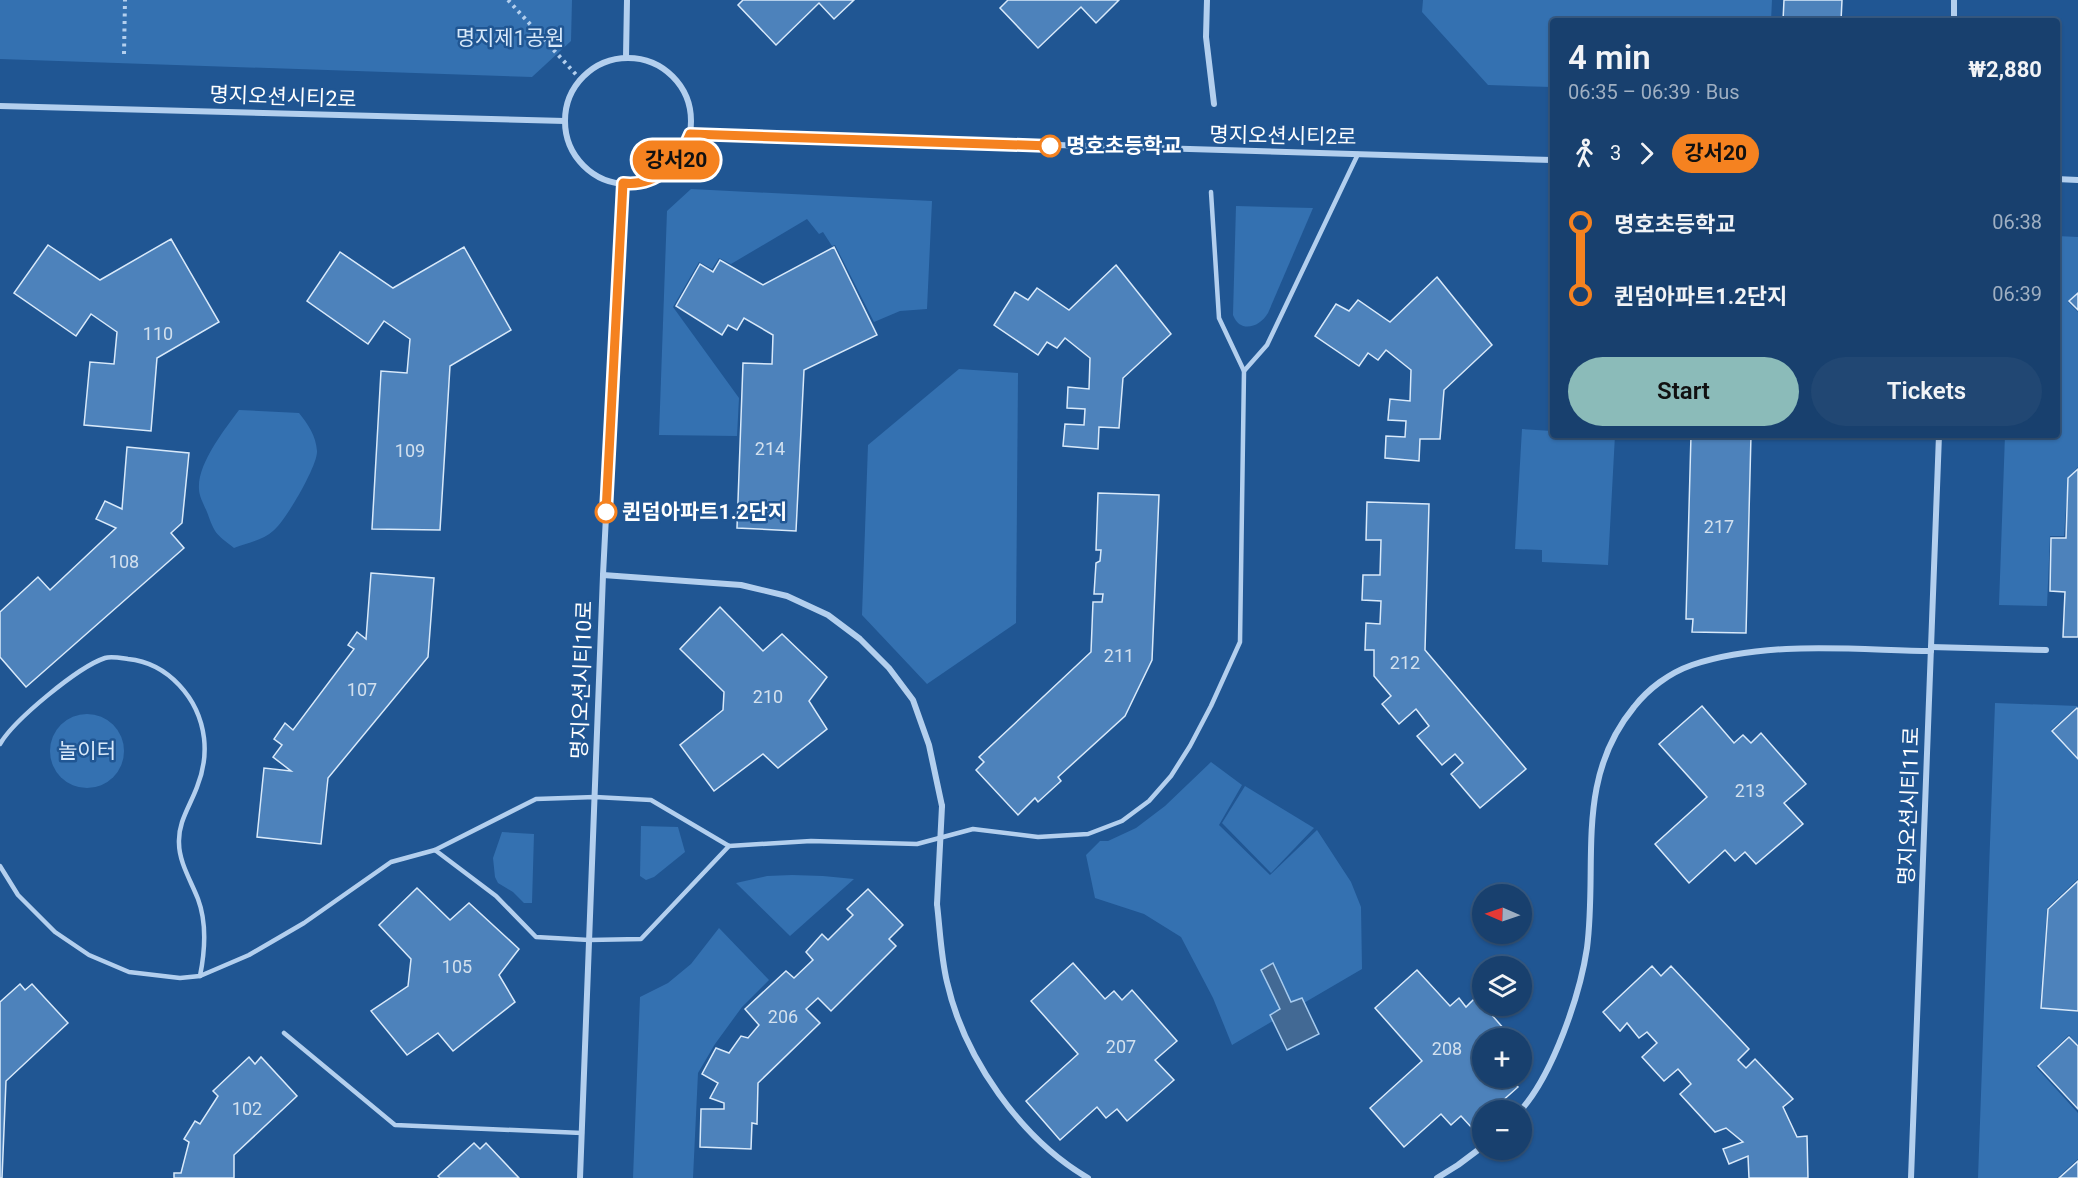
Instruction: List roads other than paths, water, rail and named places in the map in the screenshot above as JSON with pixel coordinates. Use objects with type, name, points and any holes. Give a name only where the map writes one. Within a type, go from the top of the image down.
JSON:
[{"type":"street","points":[[626,57],[627,0]]},
{"type":"street","points":[[1207,0],[1206,37],[1214,104]]},
{"type":"street","points":[[1954,0],[1954,18]]},
{"type":"street","points":[[626,57],[646,60],[664,69],[679,83],[687,97],[691,116],[690,134],[683,152],[669,169],[651,180],[630,184],[608,181],[589,170],[574,154],[565,121],[574,87],[588,72],[606,62],[626,57]]},
{"type":"street","name":"명지오션시티2로","points":[[0,106],[565,121]]},
{"type":"street","name":"명지오션시티2로","points":[[690,134],[1550,160]]},
{"type":"street","points":[[2060,179],[2078,180]]},
{"type":"street","name":"명지오션시티10로","points":[[580,1178],[603,574],[623,183]]},
{"type":"street","name":"명지오션시티11로","points":[[1911,1178],[1940,438]]},
{"type":"street","points":[[603,574],[741,585],[787,596],[828,615],[860,639],[890,668],[913,700],[930,745],[942,806],[937,904],[947,981],[961,1026],[980,1063],[1005,1101],[1034,1138],[1067,1166],[1088,1178]]},
{"type":"street","points":[[1528,1100],[1544,1079],[1570,1017],[1581,981],[1589,922],[1589,858],[1594,793],[1604,758],[1624,719],[1645,694],[1666,678],[1689,666],[1743,654],[1804,649],[2046,650]]},
{"type":"street","points":[[1437,1178],[1472,1155]]},
{"type":"lane","points":[[1244,371],[1267,345],[1358,154]]},
{"type":"lane","points":[[0,866],[18,895],[55,932],[89,955],[129,972],[180,978],[200,976],[249,955],[304,923],[391,862],[435,850],[537,799],[595,797],[651,800],[729,846],[811,842],[917,844],[973,829],[1038,837],[1088,834],[1122,821],[1149,801],[1171,776],[1211,706],[1240,642],[1244,371],[1219,318],[1211,192]]},
{"type":"lane","points":[[0,744],[14,724],[39,703],[84,669],[107,657],[137,660],[164,671],[183,688],[197,711],[204,738],[204,765],[198,786],[180,825],[178,844],[202,915],[204,956],[200,976]]},
{"type":"lane","points":[[435,850],[496,896],[536,937],[589,940],[642,939],[729,846]]},
{"type":"lane","points":[[284,1033],[395,1125],[582,1132]]},
{"type":"place","name":"명호초등학교","points":[[1050,146]]},
{"type":"place","name":"퀸덤아파트1.2단지","points":[[606,512]]},
{"type":"park label","name":"명지제1공원","points":[[510,38]]},
{"type":"park label","name":"놀이터","points":[[87,751]]}]
